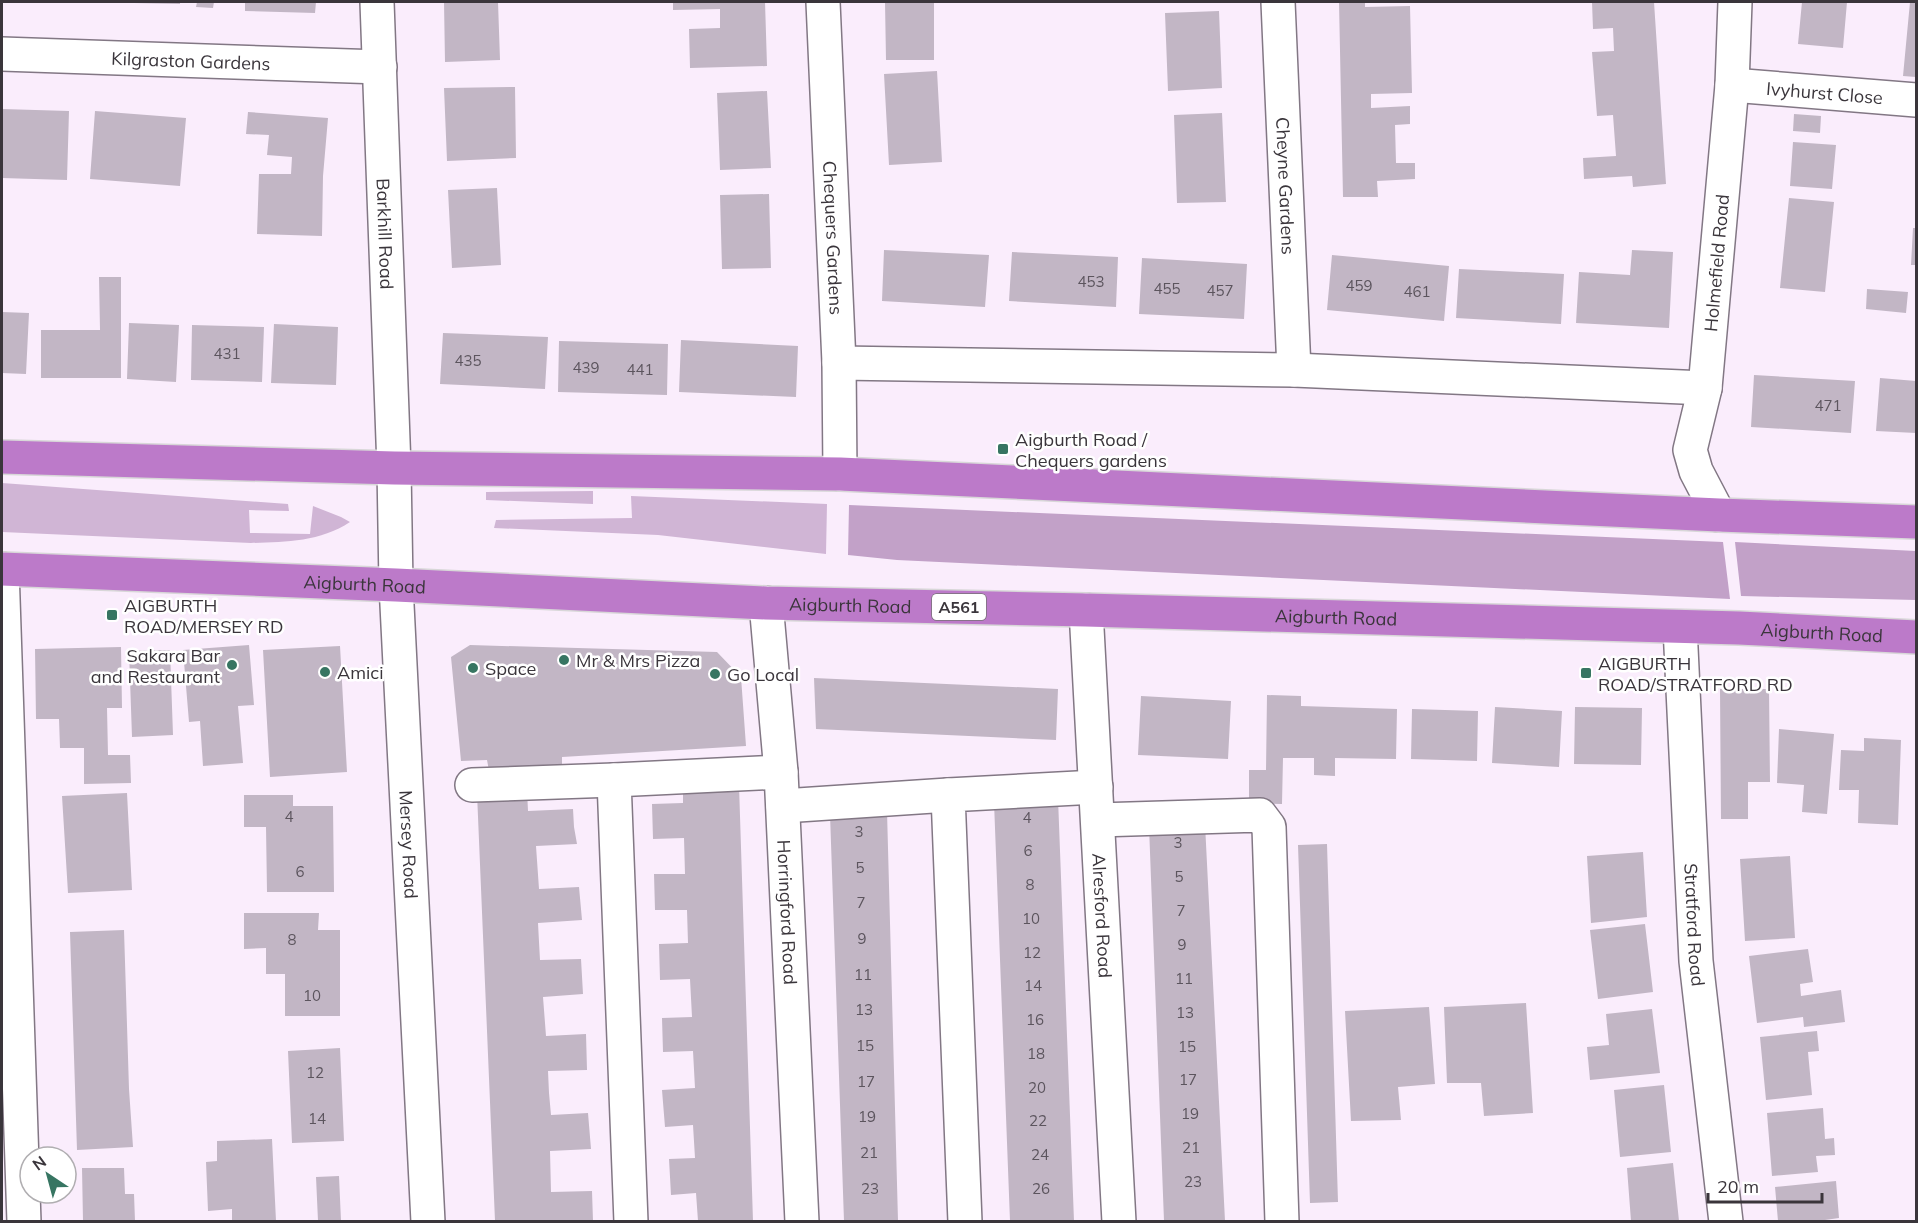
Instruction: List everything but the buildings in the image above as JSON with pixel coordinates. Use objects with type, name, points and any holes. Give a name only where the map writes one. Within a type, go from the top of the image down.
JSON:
[{"type":"highway","points":[[2,457],[394,468],[840,474],[1719,515],[1917,522]]},
{"type":"highway","name":"Aigburth Road","points":[[2,569],[766,603],[1739,628],[1917,637]]},
{"type":"street","name":"Barkhill Road","points":[[377,2],[394,468]]},
{"type":"street","name":"Chequers Gardens","points":[[823,2],[839,363],[840,474]]},
{"type":"street","name":"Cheyne Gardens","points":[[1278,2],[1294,370]]},
{"type":"street","name":"Holmefield Road","points":[[1719,515],[1696,471],[1690,450],[1705,388],[1732,85],[1735,2]]},
{"type":"street","name":"Kilgraston Gardens","points":[[2,54],[380,68]]},
{"type":"street","name":"Ivyhurst Close","points":[[1732,85],[1917,100]]},
{"type":"street","points":[[839,363],[1294,370],[1705,388]]},
{"type":"street","name":"Mersey Road","points":[[394,468],[396,585],[428,1221]]},
{"type":"street","points":[[2,569],[24,1221]]},
{"type":"street","name":"Horringford Road","points":[[766,603],[783,806],[802,1221]]},
{"type":"street","name":"Alresford Road","points":[[1086,610],[1119,1221]]},
{"type":"street","name":"Stratford Road","points":[[1680,627],[1696,961],[1726,1221]]},
{"type":"street","points":[[472,785],[781,772]]},
{"type":"street","points":[[614,780],[631,1221]]},
{"type":"street","points":[[783,806],[1096,787]]},
{"type":"street","points":[[948,795],[965,1221]]},
{"type":"street","points":[[1098,820],[1260,815],[1269,827],[1282,1221]]},
{"type":"shaded area","points":[[2,483],[288,504],[289,511],[249,510],[250,533],[310,534],[313,506],[350,522],[327,534],[302,540],[251,543],[2,532]]},
{"type":"shaded area","points":[[593,491],[593,504],[486,500],[486,492]]},
{"type":"shaded area","points":[[631,496],[827,504],[826,554],[658,535],[494,528],[496,520],[632,518]]},
{"type":"shaded area","points":[[849,505],[1723,542],[1730,599],[897,560],[848,555]]},
{"type":"shaded area","points":[[1735,542],[1916,551],[1916,600],[1741,596]]},
{"type":"place","name":"Aigburth Road / Chequers gardens","points":[[1003,449]]},
{"type":"place","name":"AIGBURTH ROAD/MERSEY RD","points":[[112,615]]},
{"type":"place","name":"Mr & Mrs Pizza","points":[[564,660]]},
{"type":"place","name":"Sakara Bar and Restaurant","points":[[232,665]]},
{"type":"place","name":"Space","points":[[473,668]]},
{"type":"place","name":"Amici","points":[[325,672]]},
{"type":"place","name":"AIGBURTH ROAD/STRATFORD RD","points":[[1586,673]]},
{"type":"place","name":"Go Local","points":[[715,674]]}]
